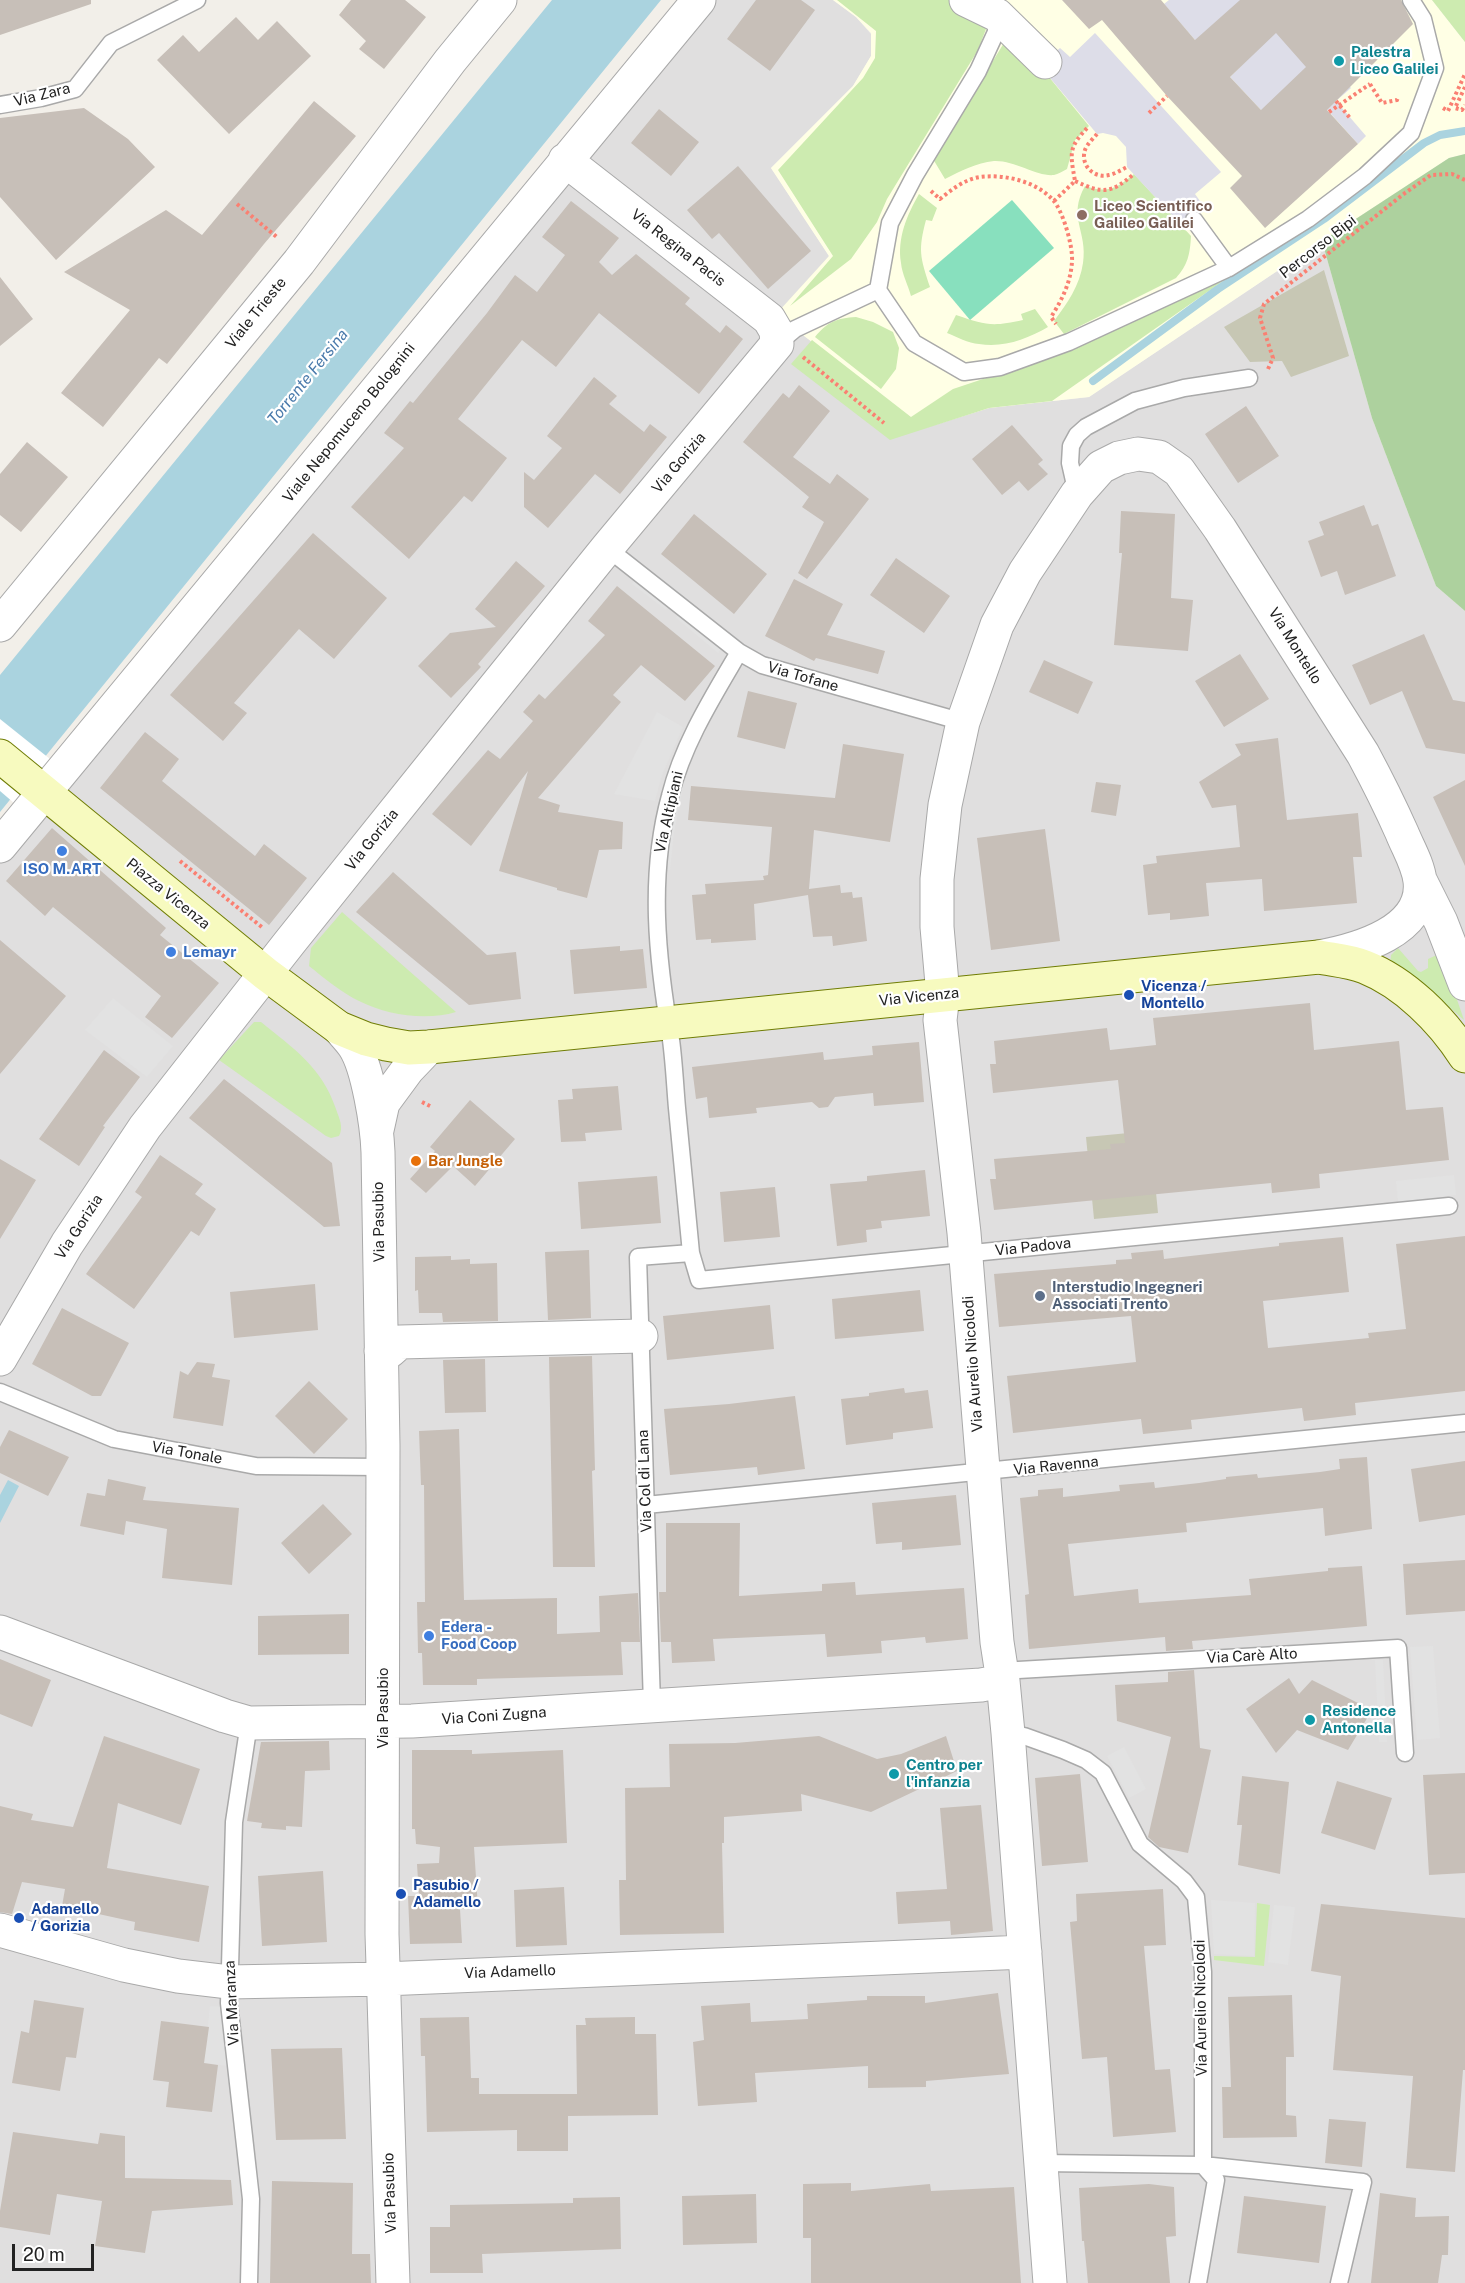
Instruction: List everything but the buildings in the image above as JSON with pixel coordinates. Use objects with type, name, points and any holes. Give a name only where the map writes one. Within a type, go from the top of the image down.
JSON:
[{"type":"main road","name":"Piazza Vicenza","points":[[0,756],[266,974],[339,1028]]},
{"type":"main road","name":"Via Vicenza","points":[[339,1028],[386,1044],[409,1048],[429,1047],[1319,957],[1349,962],[1381,975],[1399,987],[1433,1017],[1452,1037],[1465,1056]]},
{"type":"street","name":"Viale Trieste","points":[[1,622],[299,262],[450,61],[500,0]]},
{"type":"street","name":"Viale Nepomuceno Bolognini","points":[[0,846],[38,787],[699,0]]},
{"type":"street","points":[[966,0],[998,5],[1049,57]]},
{"type":"street","name":"Via Regina Pacis","points":[[565,160],[769,319],[788,349]]},
{"type":"street","name":"Via Gorizia","points":[[0,1359],[67,1244],[145,1127],[607,548],[689,452],[788,349]]},
{"type":"street","name":"Via Montello","points":[[943,995],[937,927],[937,879],[945,804],[963,722],[997,625],[1025,572],[1077,494],[1101,467],[1119,458],[1138,454],[1159,457],[1179,471],[1220,529],[1363,754],[1393,814],[1420,880],[1420,897],[1413,921],[1380,953],[1381,975]]},
{"type":"street","points":[[1319,957],[1362,946],[1413,921],[1465,984]]},
{"type":"street","name":"Via Aurelio Nicolodi","points":[[943,995],[940,1020],[965,1253],[982,1473],[1008,1733],[1050,2283]]},
{"type":"street","name":"Via Pasubio","points":[[339,1028],[355,1047],[360,1059],[377,1132],[383,1467],[384,1979],[393,2283]]},
{"type":"street","name":"Via Pasubio","points":[[377,1132],[383,1103],[408,1069],[429,1047]]},
{"type":"street","points":[[381,1351],[390,1351],[400,1342],[641,1336]]},
{"type":"street","name":"Via Coni Zugna","points":[[0,1632],[249,1723],[384,1722],[981,1685],[1002,1676]]},
{"type":"street","name":"Via Adamello","points":[[0,1930],[124,1965],[198,1979],[229,1982],[384,1979],[1025,1952]]},
{"type":"lane","name":"Via Zara","points":[[0,105],[41,98],[75,88],[111,43],[197,0]]},
{"type":"lane","points":[[998,5],[996,32],[978,71],[915,175],[890,223],[878,290],[914,343],[964,372],[1000,367],[1068,342],[1229,268],[1308,219],[1365,176],[1411,133],[1436,68],[1422,19],[1411,0]]},
{"type":"lane","points":[[1194,220],[1229,268]]},
{"type":"lane","points":[[788,349],[795,329],[878,290]]},
{"type":"lane","points":[[1077,494],[1070,463],[1071,446],[1077,435],[1086,427],[1135,401],[1184,388],[1249,378]]},
{"type":"lane","name":"Via Tofane","points":[[607,548],[739,652],[762,665],[963,722]]},
{"type":"lane","name":"Via Altipiani","points":[[666,1023],[657,925],[659,845],[670,795],[682,759],[709,703],[739,652]]},
{"type":"lane","points":[[666,1023],[671,1040],[691,1253]]},
{"type":"lane","name":"Via Padova","points":[[691,1253],[699,1280],[1449,1206]]},
{"type":"lane","name":"Via Col di Lana","points":[[652,1705],[638,1257],[691,1253]]},
{"type":"lane","name":"Via Tonale","points":[[0,1392],[114,1439],[256,1466],[383,1467]]},
{"type":"lane","name":"Via Ravenna","points":[[646,1505],[1465,1423]]},
{"type":"lane","name":"Via Carè Alto","points":[[1002,1676],[1398,1648],[1406,1753]]},
{"type":"lane","name":"Via Maranza","points":[[249,1723],[234,1822],[229,1982],[229,2003],[251,2199],[249,2283]]},
{"type":"lane","name":"Via Aurelio Nicolodi","points":[[1008,1733],[1024,1736],[1063,1750],[1086,1760],[1102,1773],[1140,1844],[1184,1881],[1196,1898],[1203,1972],[1203,2165],[1216,2180],[1198,2283]]},
{"type":"lane","points":[[1041,2163],[1203,2165],[1363,2182],[1339,2283]]},
{"type":"path","points":[[1329,112],[1370,84],[1382,103],[1397,100],[1400,93]]},
{"type":"path","points":[[1465,87],[1455,108],[1462,110],[1465,105]]},
{"type":"path","points":[[1149,113],[1167,96]]},
{"type":"path","points":[[1336,101],[1350,118]]},
{"type":"path","points":[[1075,181],[1071,152],[1075,140],[1089,126]]},
{"type":"path","points":[[1097,135],[1086,147],[1084,157],[1086,166],[1095,174],[1106,176],[1126,166]]},
{"type":"path","points":[[1075,181],[1091,188],[1106,190],[1118,187],[1134,174]]},
{"type":"path","name":"Percorso Bipi","points":[[1249,378],[1267,371],[1273,358],[1260,318],[1264,304],[1431,175],[1452,174],[1465,180]]},
{"type":"path","points":[[915,175],[940,199],[956,186],[978,177],[1008,177],[1038,189],[1054,201],[1068,232],[1072,260],[1065,295],[1051,317],[1068,342]]},
{"type":"path","points":[[1054,201],[1075,181]]},
{"type":"path","points":[[237,204],[278,238]]},
{"type":"path","points":[[788,349],[884,423]]},
{"type":"path","points":[[173,855],[267,931]]},
{"type":"shaded area","points":[[712,0],[833,0],[856,17],[871,34],[871,56],[853,86],[771,168],[829,256],[795,329],[925,428],[989,408],[1089,397],[1322,241],[1372,418],[1436,586],[1465,611],[1465,2283],[0,2283],[0,821],[553,150]]},
{"type":"shaded area","name":"Liceo Scientifico Galileo Galilei","points":[[833,0],[1432,0],[1465,42],[1465,154],[1449,158],[1089,397],[989,408],[925,428],[795,329],[778,312],[829,256],[771,168],[853,86],[871,56],[871,33],[856,17]]},
{"type":"shaded area","points":[[1169,0],[1274,0],[1351,88],[1336,101],[1366,136],[1358,144],[1322,104],[1261,110],[1230,77],[1254,53],[1195,40],[1164,4]]},
{"type":"shaded area","points":[[1095,33],[1221,172],[1195,194],[1205,208],[1184,228],[1127,167],[1126,147],[1116,136],[1097,134],[1040,66],[1060,48],[1070,57]]},
{"type":"shaded area","points":[[1324,270],[1349,356],[1291,377],[1282,361],[1250,362],[1224,327]]},
{"type":"shaded area","points":[[637,577],[671,603],[666,610],[632,584]]},
{"type":"shaded area","points":[[681,612],[724,646],[718,653],[676,618]]},
{"type":"shaded area","points":[[657,712],[683,727],[662,775],[655,801],[614,794]]},
{"type":"shaded area","points":[[677,786],[683,787],[670,870],[663,870]]},
{"type":"shaded area","points":[[113,998],[173,1046],[147,1077],[85,1030]]},
{"type":"shaded area","points":[[1150,1131],[1158,1213],[1094,1219],[1086,1137]]},
{"type":"shaded area","points":[[1454,1175],[1456,1195],[1398,1202],[1396,1181]]},
{"type":"shaded area","points":[[1433,1646],[1440,1738],[1417,1740],[1410,1647]]},
{"type":"shaded area","points":[[1375,1660],[1383,1660],[1387,1742],[1379,1742]]},
{"type":"shaded area","points":[[1124,1747],[1146,1789],[1129,1798],[1107,1756]]},
{"type":"shaded area","points":[[1211,1900],[1255,1903],[1254,1956],[1214,1954]]},
{"type":"shaded area","points":[[1274,1905],[1295,1907],[1288,1965],[1268,1962]]},
{"type":"shaded area","points":[[210,2006],[226,2007],[228,2066],[204,2063]]},
{"type":"green space","points":[[837,0],[952,0],[978,12],[986,29],[978,50],[887,199],[877,222],[851,259],[790,306],[833,256],[778,170],[863,78],[875,58],[876,31]]},
{"type":"green space","points":[[1432,0],[1465,0],[1465,42]]},
{"type":"green space","points":[[1007,38],[1040,66],[1089,126],[1075,140],[1067,169],[1056,175],[1041,174],[1010,163],[994,161],[975,165],[945,179],[933,159]]},
{"type":"green space","points":[[1465,154],[1465,611],[1436,586],[1372,418],[1322,241],[1449,158]]},
{"type":"green space","points":[[1134,174],[1191,236],[1186,264],[1176,278],[1064,334],[1054,321],[1072,294],[1083,263],[1083,242],[1078,216],[1080,197],[1085,186],[1100,189],[1112,188]]},
{"type":"green space","points":[[919,194],[937,208],[932,221],[926,220],[921,246],[922,261],[930,287],[911,296],[902,267],[900,245],[907,218]]},
{"type":"green space","points":[[1012,200],[1054,248],[970,320],[929,271]]},
{"type":"green space","points":[[1233,274],[1052,401],[989,408],[890,440],[791,364],[812,340],[911,417],[953,389],[1028,364]]},
{"type":"green space","points":[[1035,309],[1048,327],[1015,342],[997,345],[979,344],[947,333],[956,315],[982,323],[1004,324],[1023,320],[1021,314]]},
{"type":"green space","points":[[856,317],[893,332],[899,348],[896,369],[881,389],[815,337],[833,322]]},
{"type":"green space","points":[[342,912],[456,1012],[419,1016],[381,1010],[346,994],[309,966],[311,948]]},
{"type":"green space","points":[[1398,948],[1421,972],[1428,968],[1428,959],[1441,953],[1464,1020],[1422,983],[1390,965],[1391,955]]},
{"type":"green space","points":[[254,1022],[261,1022],[296,1050],[315,1070],[330,1094],[340,1119],[339,1136],[331,1138],[326,1136],[219,1060]]},
{"type":"green space","points":[[1257,1903],[1270,1905],[1264,1966],[1214,1960],[1214,1956],[1255,1957]]},
{"type":"water","name":"Torrente Fersina","points":[[552,0],[661,0],[0,812],[0,675]]},
{"type":"water","points":[[8,1480],[19,1486],[0,1523],[0,1495]]},
{"type":"pier","points":[[0,719],[50,759],[14,803],[0,791]]},
{"type":"waterway","points":[[1093,381],[1218,289],[1324,219],[1424,143],[1440,135],[1465,131]]},
{"type":"place","name":"Palestra Liceo Galilei","points":[[1339,61]]},
{"type":"place","name":"Liceo Scientifico Galileo Galilei","points":[[1082,215]]},
{"type":"place","name":"ISO M.ART","points":[[62,851]]},
{"type":"place","name":"Lemayr","points":[[171,952]]},
{"type":"place","name":"Vicenza / Montello","points":[[1129,995]]},
{"type":"place","name":"Bar Jungle","points":[[416,1161]]},
{"type":"place","name":"Interstudio Ingegneri Associati Trento","points":[[1040,1296]]},
{"type":"place","name":"Edera - Food Coop","points":[[429,1636]]},
{"type":"place","name":"Residence Antonella","points":[[1310,1720]]},
{"type":"place","name":"Centro per l'infanzia","points":[[894,1774]]},
{"type":"place","name":"Pasubio / Adamello","points":[[401,1894]]},
{"type":"place","name":"Adamello / Gorizia","points":[[19,1918]]}]
